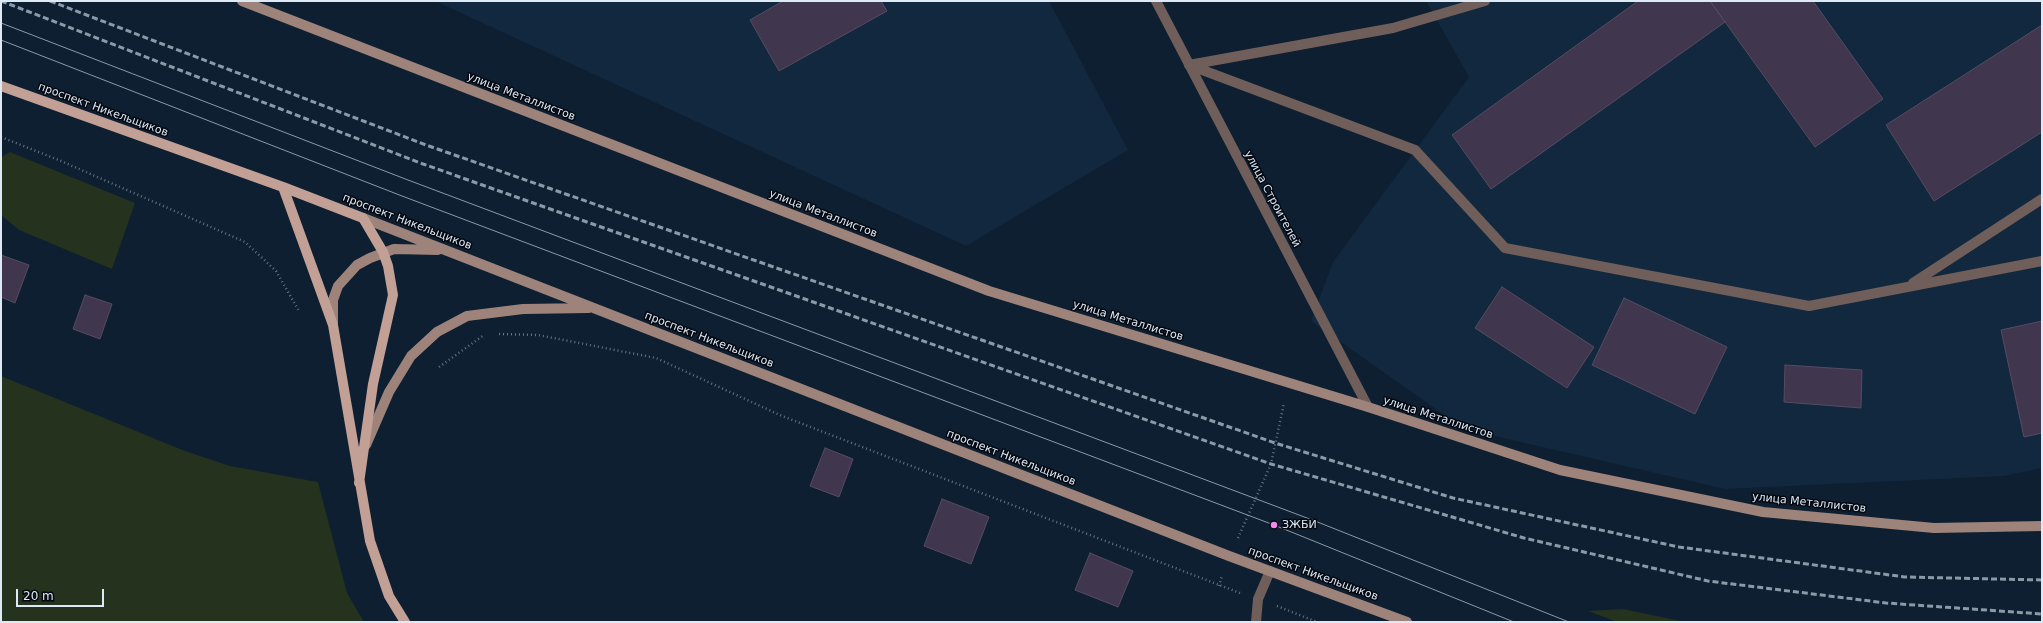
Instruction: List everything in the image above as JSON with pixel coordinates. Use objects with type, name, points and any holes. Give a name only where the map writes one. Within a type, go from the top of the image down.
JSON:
[{"type":"main road","name":"улица Металлистов","points":[[242,1],[989,291],[1368,407],[1560,470],[1763,512],[1934,528],[2042,526]]},
{"type":"main road","name":"проспект Никельщиков","points":[[1,86],[283,187],[448,250],[1229,556],[1407,622]]},
{"type":"main road","points":[[283,187],[333,325]]},
{"type":"main road","points":[[359,483],[373,384],[393,294],[392,281],[383,252],[363,218]]},
{"type":"main road","points":[[405,622],[389,596],[370,541],[333,325],[333,300],[338,286],[357,265],[383,252],[394,249],[448,250]]},
{"type":"main road","points":[[363,454],[389,392],[411,356],[437,332],[467,316],[523,309],[595,308]]},
{"type":"street","name":"улица Строителей","points":[[1156,1],[1368,407]]},
{"type":"street","points":[[1189,65],[1393,28],[1485,1]]},
{"type":"street","points":[[1189,65],[1416,150],[1505,248],[1809,306],[2042,262]]},
{"type":"street","points":[[1908,287],[2042,198]]},
{"type":"street","points":[[1256,622],[1258,599],[1270,571]]},
{"type":"path","points":[[1,137],[61,161],[245,242],[276,271],[299,311]]},
{"type":"path","points":[[439,367],[486,334]]},
{"type":"path","points":[[493,334],[538,335],[656,358],[782,416],[1218,586],[1258,599],[1317,622]]},
{"type":"path","points":[[1218,586],[1229,556],[1271,464],[1289,383]]},
{"type":"shaded area","points":[[435,1],[1049,1],[1128,150],[966,246]]},
{"type":"shaded area","points":[[1426,1],[2042,1],[2042,468],[2004,476],[1725,489],[1464,429],[1311,321],[1333,262],[1469,77]]},
{"type":"green space","points":[[10,152],[135,203],[112,269],[19,230],[1,215],[1,157]]},
{"type":"green space","points":[[1,376],[185,451],[230,466],[318,482],[347,593],[364,622],[1,622]]},
{"type":"green space","points":[[1623,609],[1685,622],[1617,622],[1588,611]]},
{"type":"building","points":[[783,1],[881,1],[887,11],[779,71],[750,20]]},
{"type":"building","points":[[1638,1],[1710,1],[1725,22],[1491,189],[1452,135]]},
{"type":"building","points":[[1710,1],[1813,1],[1883,99],[1815,147]]},
{"type":"building","points":[[2042,25],[2042,132],[1934,201],[1886,125]]},
{"type":"building","points":[[1,255],[29,265],[15,303],[1,297]]},
{"type":"building","points":[[1502,287],[1594,347],[1567,388],[1475,328]]},
{"type":"building","points":[[85,295],[112,304],[100,339],[73,329]]},
{"type":"building","points":[[1624,298],[1727,347],[1695,414],[1592,365]]},
{"type":"building","points":[[2042,321],[2042,433],[2024,437],[2001,330]]},
{"type":"building","points":[[1785,365],[1862,370],[1861,408],[1784,402]]},
{"type":"building","points":[[825,448],[853,459],[839,497],[810,486]]},
{"type":"building","points":[[942,499],[989,517],[971,564],[924,546]]},
{"type":"building","points":[[1090,553],[1133,571],[1118,607],[1075,590]]},
{"type":"tram line","points":[[1,23],[408,180],[1315,521],[1569,622]]},
{"type":"tram line","points":[[1,40],[402,196],[1274,525],[1514,622]]},
{"type":"railway","points":[[1,1],[423,164],[1271,464],[1524,538],[1708,581],[1886,603],[2042,614]]},
{"type":"railway","points":[[50,1],[426,145],[1275,443],[1453,498],[1679,547],[1905,577],[2042,580]]},
{"type":"place","name":"ЗЖБИ","points":[[1274,525]]}]
